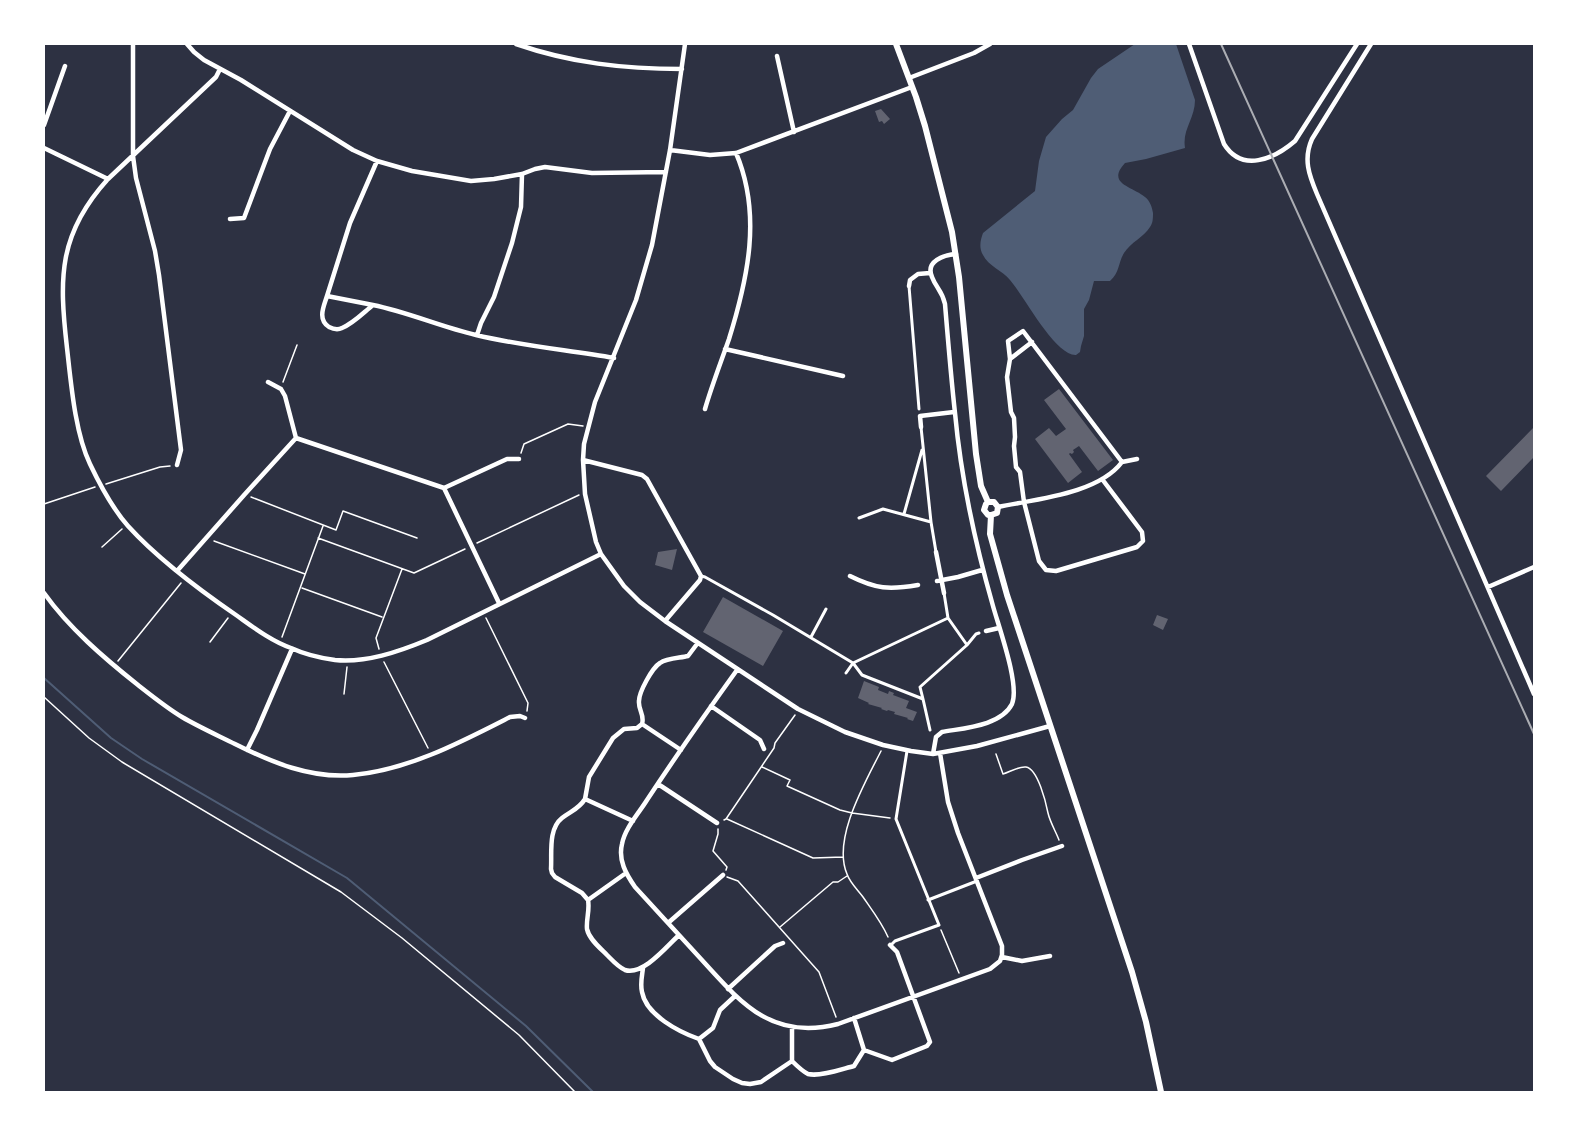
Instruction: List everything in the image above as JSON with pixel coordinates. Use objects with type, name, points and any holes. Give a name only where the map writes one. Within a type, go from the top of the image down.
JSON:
[{"type":"main road","points":[[896,44],[925,126],[949,216],[956,254],[976,454],[981,486],[988,502]]},
{"type":"main road","points":[[988,502],[994,502],[998,507],[997,513],[991,516]]},
{"type":"main road","points":[[988,502],[984,510],[991,516]]},
{"type":"main road","points":[[991,516],[990,534],[996,556],[1140,997],[1161,1092]]},
{"type":"street","points":[[133,44],[133,156],[159,275],[181,450],[177,465]]},
{"type":"street","points":[[187,44],[198,56],[353,150],[377,161],[412,171],[464,181],[522,174],[545,168],[592,173],[666,172]]},
{"type":"street","points":[[516,44],[597,64],[682,69]]},
{"type":"street","points":[[685,44],[670,150],[652,245],[642,281],[595,402],[584,444],[585,492],[596,542],[602,554],[624,586],[665,621],[798,709],[845,732],[883,745],[933,754],[985,744],[1050,726]]},
{"type":"street","points":[[909,78],[974,53],[990,44]]},
{"type":"street","points":[[1189,44],[1228,150],[1244,161],[1255,161],[1287,148],[1300,135],[1357,44]]},
{"type":"street","points":[[1371,44],[1312,139],[1307,152],[1308,170],[1534,694]]},
{"type":"street","points":[[777,56],[794,132]]},
{"type":"street","points":[[44,125],[65,66]]},
{"type":"street","points":[[220,69],[216,77],[108,179],[88,203],[74,231],[65,259],[63,316],[76,413],[89,462],[111,503],[127,525],[186,578],[279,643],[319,657],[348,661],[381,656],[427,640],[602,554]]},
{"type":"street","points":[[670,150],[710,155],[736,153],[912,87]]},
{"type":"street","points":[[230,219],[244,218],[270,149],[290,111]]},
{"type":"street","points":[[44,148],[108,179]]},
{"type":"street","points":[[705,409],[737,312],[748,257],[751,231],[748,189],[736,153]]},
{"type":"street","points":[[373,305],[345,327],[335,329],[327,326],[323,319],[322,312],[350,223],[377,161]]},
{"type":"street","points":[[477,335],[494,297],[512,243],[521,207],[522,174]]},
{"type":"street","points":[[933,754],[936,737],[942,732],[993,721],[1002,716],[1014,698],[1014,683],[982,570],[965,488],[954,412],[945,304],[942,293],[930,273],[936,260],[956,254]]},
{"type":"street","points":[[930,273],[915,275],[910,280],[909,286],[930,522],[939,581],[944,593],[948,618],[967,645]]},
{"type":"street","points":[[327,296],[395,309],[445,327],[477,335],[524,345],[614,358]]},
{"type":"street","points":[[1102,479],[1143,532],[1144,539],[1140,545],[1056,571],[1048,571],[1039,561],[1024,502],[1020,472],[1016,467],[1014,446],[1016,437],[1007,376],[1010,359],[1008,341],[1023,331],[1122,462]]},
{"type":"street","points":[[1010,359],[1032,342]]},
{"type":"street","points":[[725,349],[843,376]]},
{"type":"street","points":[[268,382],[281,389],[285,396],[296,438]]},
{"type":"street","points":[[920,416],[954,412]]},
{"type":"street","points":[[296,438],[444,488],[507,459],[519,459]]},
{"type":"street","points":[[177,571],[296,438]]},
{"type":"street","points":[[904,514],[923,446]]},
{"type":"street","points":[[998,507],[1068,492],[1102,479],[1122,462],[1137,459]]},
{"type":"street","points":[[583,460],[642,475],[647,479],[701,576],[853,663],[862,675],[923,699]]},
{"type":"street","points":[[444,488],[499,603]]},
{"type":"street","points":[[859,518],[883,508],[930,522]]},
{"type":"street","points":[[1488,586],[1534,567]]},
{"type":"street","points":[[939,581],[982,570]]},
{"type":"street","points":[[665,621],[701,576]]},
{"type":"street","points":[[849,576],[866,584],[888,588],[918,585]]},
{"type":"street","points":[[44,593],[68,622],[114,666],[182,717],[247,750],[288,766],[318,774],[334,776],[369,773],[431,754],[510,717],[525,718]]},
{"type":"street","points":[[810,637],[826,609]]},
{"type":"street","points":[[846,673],[853,663],[948,618]]},
{"type":"street","points":[[986,631],[999,628]]},
{"type":"street","points":[[936,737],[930,730],[920,687],[979,633]]},
{"type":"street","points":[[679,935],[643,968],[634,971],[623,969],[593,940],[587,927],[588,900],[582,893],[555,877],[550,869],[554,828],[560,819],[577,809],[585,799],[589,777],[613,738],[624,729],[637,728],[642,724],[644,718],[638,703],[640,694],[657,665],[663,661],[688,656],[697,644]]},
{"type":"street","points":[[247,750],[292,649]]},
{"type":"street","points":[[736,670],[633,821],[622,845],[622,860],[626,873],[635,887],[728,989],[753,1011],[771,1020],[792,1027],[824,1027],[838,1024],[999,963],[1002,957],[1002,946],[948,802],[940,753]]},
{"type":"street","points":[[711,706],[760,740],[764,749]]},
{"type":"street","points":[[642,724],[681,750]]},
{"type":"street","points":[[864,1050],[892,1060],[928,1045],[929,1040],[897,952],[891,945],[895,941],[939,925],[896,819],[907,751]]},
{"type":"street","points":[[658,784],[717,823]]},
{"type":"street","points":[[585,799],[633,821]]},
{"type":"street","points":[[928,900],[1022,860],[1062,846]]},
{"type":"street","points":[[588,900],[626,873]]},
{"type":"street","points":[[668,923],[723,875]]},
{"type":"street","points":[[728,989],[775,946],[783,943]]},
{"type":"street","points":[[1002,957],[1022,961],[1050,956]]},
{"type":"street","points":[[643,968],[642,992],[648,1005],[672,1027],[699,1039],[715,1067],[733,1079],[750,1084],[761,1082],[792,1061]]},
{"type":"street","points":[[699,1039],[713,1028],[720,1010],[735,996]]},
{"type":"street","points":[[792,1027],[792,1061],[805,1072],[817,1075],[854,1066],[864,1050],[854,1018]]},
{"type":"path","points":[[281,389],[297,345]]},
{"type":"path","points":[[519,459],[524,444],[568,424],[588,426]]},
{"type":"path","points":[[44,504],[160,467],[177,465]]},
{"type":"path","points":[[318,538],[414,573],[585,492]]},
{"type":"path","points":[[245,494],[336,530],[343,511],[417,538]]},
{"type":"path","points":[[102,547],[127,525]]},
{"type":"path","points":[[279,643],[323,525]]},
{"type":"path","points":[[207,538],[306,574]]},
{"type":"path","points":[[402,568],[376,638],[381,656],[431,754]]},
{"type":"path","points":[[114,666],[186,578]]},
{"type":"path","points":[[301,588],[383,617]]},
{"type":"path","points":[[483,612],[528,703],[525,718]]},
{"type":"path","points":[[210,642],[233,613]]},
{"type":"path","points":[[344,694],[348,661]]},
{"type":"path","points":[[44,697],[89,738],[122,762],[341,892],[372,915],[519,1035],[575,1092]]},
{"type":"path","points":[[798,709],[726,819],[717,823],[718,834],[713,851],[727,867],[723,875],[738,881],[819,972],[838,1024]]},
{"type":"path","points":[[883,745],[852,813],[846,835],[844,857],[847,876],[888,937]]},
{"type":"path","points":[[996,754],[1003,774],[1024,767],[1034,772],[1062,846]]},
{"type":"path","points":[[761,767],[790,780],[787,786],[840,810],[896,819]]},
{"type":"path","points":[[726,819],[813,858],[844,857]]},
{"type":"path","points":[[780,927],[833,882],[838,882],[847,876]]},
{"type":"path","points":[[939,925],[961,979]]},
{"type":"water","points":[[1135,44],[1176,44],[1195,100],[1193,113],[1185,135],[1185,148],[1125,163],[1120,170],[1118,176],[1123,184],[1145,197],[1149,202],[1153,213],[1152,222],[1147,231],[1124,253],[1116,274],[1110,281],[1094,281],[1084,309],[1084,336],[1080,352],[1076,355],[1068,353],[1059,346],[1040,324],[1010,280],[985,259],[981,250],[981,242],[983,233],[1035,191],[1039,161],[1046,137],[1073,110],[1098,69]]},
{"type":"building","points":[[881,109],[890,119],[884,124],[882,121],[879,122],[875,111]]},
{"type":"building","points":[[1059,389],[1113,460],[1098,471],[1079,446],[1073,450],[1072,454],[1069,454],[1082,472],[1068,483],[1035,439],[1049,428],[1056,436],[1066,429],[1044,400]]},
{"type":"building","points":[[1534,427],[1534,457],[1501,491],[1486,476]]},
{"type":"building","points":[[677,549],[672,570],[655,565],[658,552]]},
{"type":"building","points":[[723,597],[783,631],[763,666],[703,632]]},
{"type":"building","points":[[1157,615],[1168,619],[1163,630],[1153,625]]},
{"type":"building","points":[[864,681],[879,687],[878,690],[888,694],[889,691],[909,701],[906,708],[917,712],[913,721],[858,698]]},
{"type":"waterway","points":[[44,678],[111,738],[142,759],[347,878],[526,1026],[593,1092]]},
{"type":"railway","points":[[1221,44],[1534,734]]}]
